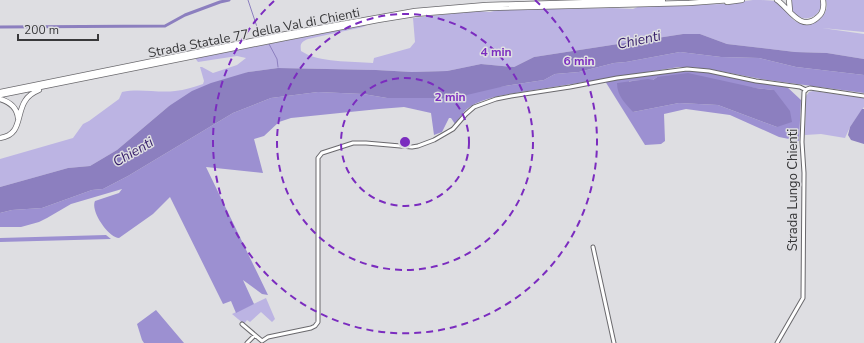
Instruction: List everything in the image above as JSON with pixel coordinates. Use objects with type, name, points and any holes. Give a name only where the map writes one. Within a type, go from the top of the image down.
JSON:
[{"type":"highway","name":"Strada Statale 77 della Val di Chienti","points":[[0,92],[428,10],[470,6],[663,0]]},
{"type":"highway","name":"Strada Statale 77 della Val di Chienti","points":[[375,19],[470,9],[714,2],[730,0]]},
{"type":"highway","points":[[714,2],[742,0]]},
{"type":"highway","points":[[777,0],[796,19],[807,22],[814,20],[822,12],[824,0]]},
{"type":"highway","points":[[789,0],[789,8],[792,14]]},
{"type":"highway","name":"Strada Statale 77 della Val di Chienti","points":[[0,95],[181,57]]},
{"type":"highway","points":[[0,138],[11,134],[16,127],[25,101],[34,92],[44,88],[90,80],[101,75]]},
{"type":"highway","points":[[0,99],[10,102],[17,112],[18,122]]},
{"type":"street","points":[[242,324],[262,341],[268,337],[311,328],[318,322],[318,158],[322,153],[358,143],[418,146],[434,140],[453,129],[474,107],[496,99],[617,78],[680,69],[708,71],[756,81],[800,87],[806,90],[810,88],[864,96]]},
{"type":"street","name":"Strada Lungo Chienti","points":[[777,343],[803,298],[804,173],[802,142],[804,93],[806,90]]},
{"type":"street","points":[[593,247],[614,343]]},
{"type":"street","points":[[247,343],[255,335]]},
{"type":"shaded area","points":[[753,0],[769,0],[777,2],[796,22],[805,24],[815,22],[824,15],[827,5],[826,0],[864,0],[864,32],[822,28],[864,34],[864,59],[827,53],[795,52],[727,44],[700,34],[683,34],[534,57],[514,67],[481,64],[447,71],[412,72],[278,68],[248,72],[169,106],[117,150],[90,166],[68,168],[0,187],[0,159],[73,138],[83,124],[119,99],[122,92],[135,90],[179,91],[203,84],[204,81],[200,67],[213,73],[237,65],[246,58],[237,56],[198,62],[195,58],[367,25],[308,39],[302,44],[301,51],[308,55],[326,60],[373,63],[374,58],[410,48],[415,42],[413,18],[476,11],[490,12],[498,10],[612,8],[633,9],[640,6],[724,4]]},
{"type":"shaded area","points":[[790,0],[821,0],[821,8],[813,17],[801,17],[795,14],[791,8]]},
{"type":"shaded area","points":[[680,52],[721,57],[759,58],[796,67],[864,75],[864,93],[761,79],[709,69],[679,67],[509,94],[481,101],[467,109],[455,124],[451,118],[449,118],[442,132],[434,135],[431,113],[404,107],[291,118],[279,122],[264,136],[254,139],[263,173],[206,167],[268,295],[262,294],[243,280],[254,304],[236,313],[231,301],[223,304],[170,197],[153,214],[119,238],[110,234],[101,223],[95,211],[94,205],[95,201],[119,193],[122,189],[71,204],[39,222],[21,227],[0,227],[0,213],[12,210],[42,208],[92,190],[103,189],[128,176],[233,113],[271,98],[318,92],[363,94],[387,98],[505,86],[544,80],[555,74],[579,72],[614,63]]},
{"type":"shaded area","points":[[684,70],[707,72],[758,83],[786,86],[801,100],[799,141],[779,137],[730,115],[686,109],[664,114],[665,141],[661,144],[645,145],[605,81]],"holes":[[[657,77],[773,90],[777,127],[718,105],[679,103],[633,112],[629,81],[653,80]]]},
{"type":"shaded area","points":[[813,91],[864,98],[864,107],[850,127],[845,138],[821,134],[805,135],[806,96],[809,92]]},
{"type":"shaded area","points":[[106,235],[111,239],[0,242],[0,238]]},
{"type":"shaded area","points":[[266,298],[275,319],[272,322],[261,312],[250,322],[247,320],[244,324],[232,314]]},
{"type":"shaded area","points":[[156,310],[184,343],[144,343],[137,324]]},
{"type":"water","name":"Chienti","points":[[683,34],[700,34],[727,44],[795,52],[827,53],[864,59],[864,75],[796,67],[759,58],[721,57],[680,52],[614,63],[579,72],[555,74],[544,80],[505,86],[454,98],[387,98],[363,94],[318,92],[271,98],[233,113],[128,176],[103,189],[92,190],[42,208],[12,210],[0,213],[0,187],[68,168],[90,166],[117,150],[169,106],[192,91],[211,83],[248,72],[278,68],[412,72],[447,71],[481,64],[514,67],[534,57]]},
{"type":"water","points":[[688,73],[756,88],[774,90],[790,111],[792,122],[777,127],[718,105],[679,103],[633,112],[622,99],[617,88],[617,83],[648,79],[653,80],[657,77]]},
{"type":"water","points":[[862,109],[864,109],[864,144],[851,140],[848,135],[850,127]]},
{"type":"waterway","points":[[0,27],[165,26],[185,15],[229,0]]},
{"type":"waterway","points":[[248,0],[257,27],[263,36]]},
{"type":"waterway","points":[[269,44],[277,59],[278,67]]}]
